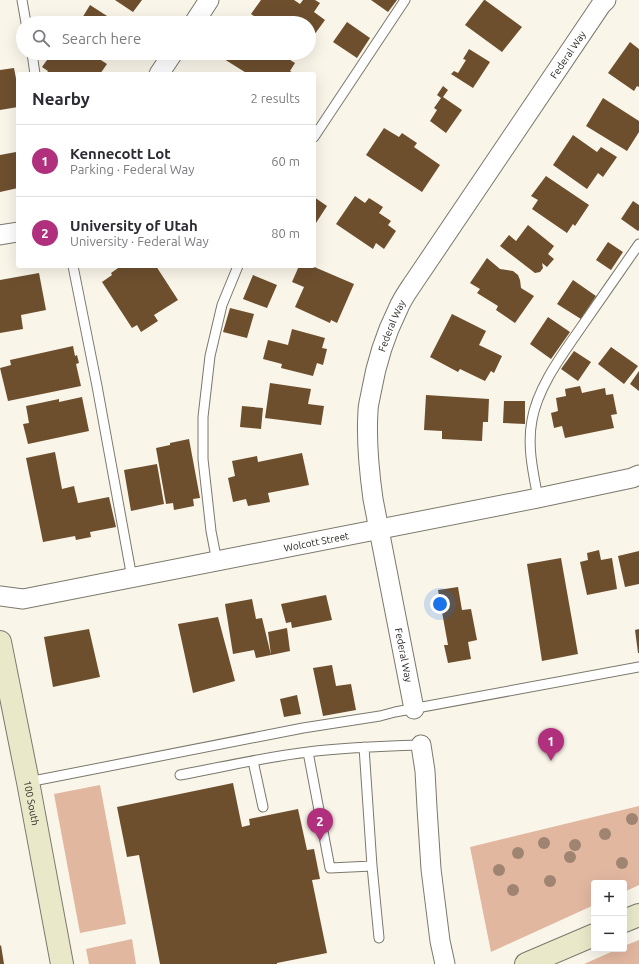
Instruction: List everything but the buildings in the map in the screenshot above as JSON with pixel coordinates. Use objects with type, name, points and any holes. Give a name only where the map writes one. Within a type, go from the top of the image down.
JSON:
[{"type":"main road","name":"100 South","points":[[0,642],[62,964]]},
{"type":"main road","points":[[627,920],[639,914]]},
{"type":"main road","points":[[526,964],[591,936]]},
{"type":"street","points":[[199,16],[209,0]]},
{"type":"street","name":"Federal Way","points":[[414,709],[373,499],[369,467],[367,436],[368,410],[372,382],[379,356],[387,332],[398,307],[592,18],[606,0]]},
{"type":"street","points":[[160,72],[168,60]]},
{"type":"street","points":[[0,236],[16,232]]},
{"type":"street","name":"Wolcott Street","points":[[0,596],[23,599],[217,562],[637,478]]},
{"type":"street","points":[[421,745],[425,771],[426,808],[431,869],[440,941],[445,964]]},
{"type":"lane","points":[[22,0],[25,16]]},
{"type":"lane","points":[[316,134],[405,0]]},
{"type":"lane","points":[[33,60],[36,72]]},
{"type":"lane","points":[[538,498],[530,453],[530,437],[531,420],[542,387],[639,244]]},
{"type":"lane","points":[[73,268],[97,386],[132,578]]},
{"type":"lane","points":[[217,562],[211,531],[202,459],[203,417],[212,349],[222,305],[237,268]]},
{"type":"lane","points":[[28,782],[295,729],[380,716],[639,667]]},
{"type":"lane","points":[[180,775],[308,752],[364,747],[421,745]]},
{"type":"lane","points":[[364,747],[378,938]]},
{"type":"lane","points":[[308,752],[330,868],[372,866]]},
{"type":"lane","points":[[253,761],[263,807]]},
{"type":"shaded area","points":[[100,785],[126,924],[80,933],[54,794]]},
{"type":"shaded area","points":[[639,806],[639,885],[627,891],[627,880],[591,880],[591,906],[491,952],[470,847]]},
{"type":"shaded area","points":[[132,939],[136,964],[89,964],[86,949]]},
{"type":"shaded area","points":[[639,940],[639,964],[584,964],[611,952],[627,952],[627,945]]},
{"type":"place","name":"Kennecott Lot","points":[[551,761]]},
{"type":"place","name":"University of Utah","points":[[320,841]]}]
